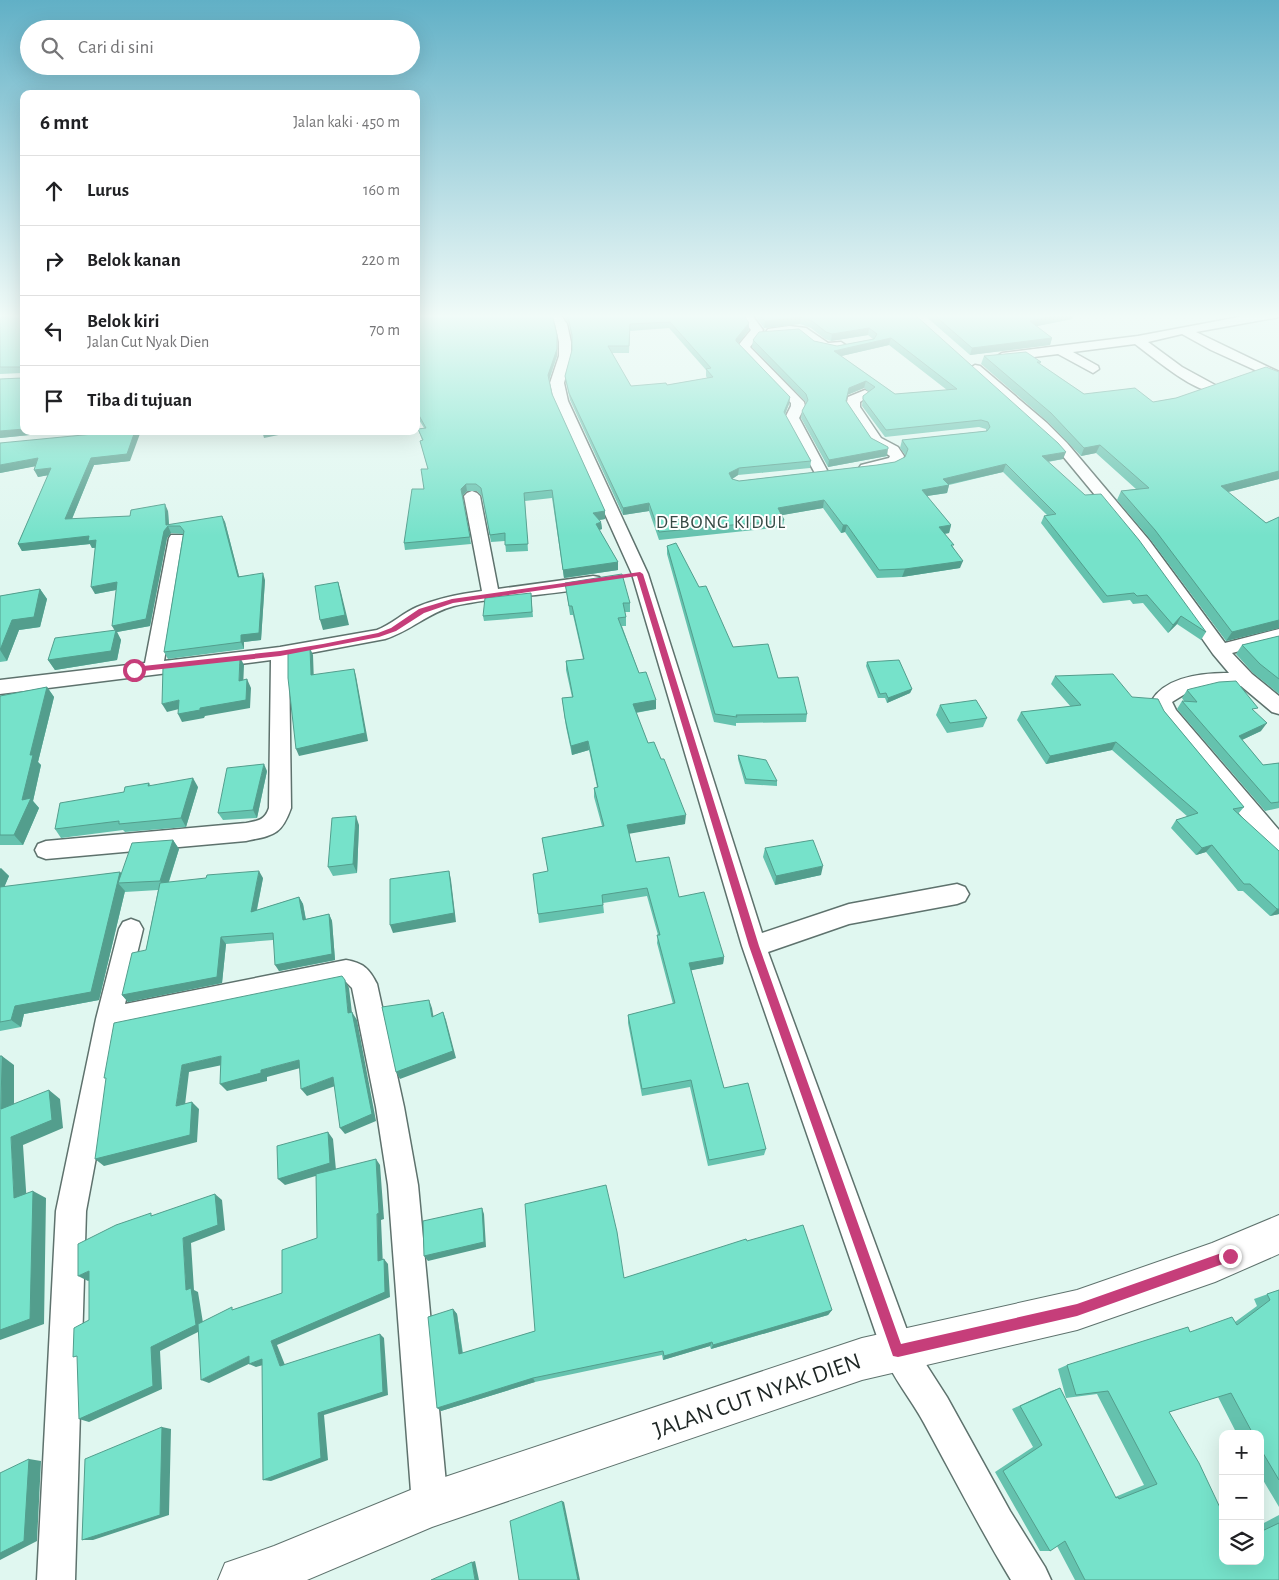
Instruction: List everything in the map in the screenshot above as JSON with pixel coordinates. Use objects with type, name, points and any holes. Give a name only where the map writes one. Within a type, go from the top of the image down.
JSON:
[{"type":"main road","name":"JALAN CUT NYAK DIEN","points":[[242,1580],[274,1570],[430,1505],[862,1359],[1077,1310],[1214,1262],[1279,1234]]},
{"type":"street","points":[[558,388],[561,401],[898,1351],[935,1408],[997,1524],[1032,1580]]},
{"type":"street","points":[[783,388],[797,402],[798,406],[792,418],[827,473],[803,476]]},
{"type":"street","points":[[997,388],[1062,446],[1143,543],[1220,650],[1245,679],[1279,707]]},
{"type":"street","points":[[850,470],[888,464],[896,461],[897,456],[893,450],[881,444],[872,436],[853,407],[853,400],[865,394]]},
{"type":"street","points":[[881,444],[901,442]]},
{"type":"street","points":[[472,496],[491,595]]},
{"type":"street","points":[[154,667],[176,538]]},
{"type":"street","points":[[0,687],[280,653],[379,635],[394,630],[422,611],[438,605],[491,595],[624,576]]},
{"type":"street","points":[[1220,650],[1279,635]]},
{"type":"street","points":[[46,850],[246,832],[265,828],[275,822],[280,808],[280,653]]},
{"type":"street","points":[[1245,679],[1206,680],[1180,686],[1169,692],[1162,700],[1167,713],[1279,846]]},
{"type":"street","points":[[754,946],[849,914],[957,894]]},
{"type":"street","points":[[56,1580],[71,1211],[109,1018],[131,930]]},
{"type":"street","points":[[109,1018],[346,971],[356,973],[364,984],[390,1107],[403,1185],[430,1505]]},
{"type":"building","points":[[0,388],[20,388],[20,429],[0,431]]},
{"type":"building","points":[[420,388],[551,388],[605,511],[593,513],[601,522],[596,524],[618,562],[563,570],[552,490],[524,493],[528,544],[505,545],[505,533],[490,535],[481,488],[476,484],[466,484],[461,489],[470,537],[404,543],[412,489],[424,489],[421,469],[428,469],[420,441],[423,440],[420,429],[426,428],[420,417]]},
{"type":"building","points":[[568,388],[781,388],[790,397],[784,412],[811,461],[739,468],[729,473],[732,479],[739,481],[895,462],[905,457],[908,449],[902,440],[987,431],[990,427],[988,422],[981,420],[886,430],[863,399],[863,396],[874,388],[886,388],[895,394],[957,389],[955,388],[996,388],[1066,452],[1042,456],[1085,495],[1101,494],[1139,540],[1206,632],[1181,616],[1173,625],[1147,595],[1137,596],[1134,593],[1107,596],[1044,516],[1056,514],[1006,464],[943,479],[949,485],[922,490],[951,525],[939,527],[954,545],[951,545],[963,561],[905,569],[879,570],[847,525],[843,525],[824,500],[778,508],[784,520],[659,532],[649,503],[623,508]]},
{"type":"building","points":[[800,388],[850,388],[846,401],[871,438],[888,447],[888,449],[829,460],[802,411],[808,400],[806,394]]},
{"type":"building","points":[[1021,388],[1075,388],[1084,394],[1135,388],[1153,402],[1176,398],[1206,388],[1279,388],[1279,471],[1221,486],[1266,523],[1279,517],[1279,620],[1232,632],[1155,530],[1121,491],[1149,488],[1100,445],[1084,448],[1051,413]]},
{"type":"building","points":[[83,435],[134,435],[127,454],[91,458],[65,519],[130,516],[131,510],[165,504],[166,525],[222,516],[238,577],[263,573],[259,633],[241,635],[241,642],[164,652],[184,531],[180,526],[168,526],[164,531],[146,619],[112,626],[117,582],[91,587],[96,540],[88,541],[89,536],[18,544],[51,468],[34,470],[38,458],[0,465],[0,443]]},
{"type":"building","points":[[676,543],[699,587],[706,586],[733,647],[768,644],[778,678],[798,677],[807,714],[736,715],[737,717],[715,714],[667,546]]},
{"type":"building","points":[[622,574],[630,603],[623,603],[626,617],[618,618],[639,673],[646,672],[656,700],[633,704],[648,743],[654,742],[661,759],[664,759],[686,815],[627,825],[636,862],[669,857],[679,897],[704,892],[724,957],[689,963],[724,1088],[748,1083],[766,1149],[709,1160],[691,1080],[642,1089],[628,1015],[675,1003],[657,935],[660,935],[647,888],[602,895],[603,905],[538,914],[533,874],[548,871],[542,838],[604,826],[594,788],[598,787],[588,741],[571,746],[565,718],[562,698],[573,697],[566,661],[584,659],[572,606],[569,606],[565,583]]},
{"type":"building","points":[[338,582],[345,615],[320,620],[315,586]]},
{"type":"building","points":[[40,589],[34,617],[12,620],[0,650],[0,596]]},
{"type":"building","points":[[531,593],[532,612],[483,616],[485,598]]},
{"type":"building","points":[[116,630],[111,651],[48,660],[55,638]]},
{"type":"building","points":[[1279,636],[1279,679],[1260,664],[1242,645]]},
{"type":"building","points":[[310,648],[311,675],[354,669],[365,733],[296,749],[288,678],[288,651]]},
{"type":"building","points":[[240,657],[239,681],[247,679],[246,700],[178,714],[179,700],[162,704],[163,667]]},
{"type":"building","points":[[899,660],[912,689],[888,698],[886,693],[880,694],[867,662]]},
{"type":"building","points":[[1113,674],[1132,697],[1158,699],[1164,711],[1244,807],[1233,809],[1279,851],[1279,909],[1250,884],[1244,884],[1212,845],[1202,848],[1176,820],[1198,813],[1116,742],[1050,756],[1021,712],[1081,705],[1055,676]]},
{"type":"building","points":[[1236,681],[1258,708],[1252,709],[1267,723],[1239,736],[1263,765],[1279,763],[1279,802],[1271,803],[1182,701],[1197,702],[1187,690],[1219,682]]},
{"type":"building","points":[[47,687],[30,755],[33,755],[22,800],[31,798],[14,835],[0,835],[0,696]]},
{"type":"building","points":[[976,700],[987,718],[950,723],[940,705]]},
{"type":"building","points":[[738,755],[766,760],[777,781],[746,779]]},
{"type":"building","points":[[264,764],[253,810],[218,813],[227,768]]},
{"type":"building","points":[[193,778],[181,818],[119,824],[119,821],[55,829],[60,803],[124,792],[125,787],[149,783],[148,786]]},
{"type":"building","points":[[356,816],[353,864],[328,867],[332,818]]},
{"type":"building","points":[[173,840],[160,881],[118,883],[132,843]]},
{"type":"building","points":[[813,840],[823,866],[776,876],[765,848]]},
{"type":"building","points":[[259,871],[251,912],[299,897],[303,920],[329,914],[332,954],[275,965],[273,933],[221,937],[217,977],[122,995],[132,953],[146,950],[160,883],[206,878],[207,875]]},
{"type":"building","points":[[449,871],[454,913],[390,925],[390,879]]},
{"type":"building","points":[[120,872],[91,992],[15,1006],[11,1020],[0,1022],[0,887]]},
{"type":"building","points":[[342,976],[345,980],[348,1013],[352,1012],[372,1114],[340,1128],[333,1077],[301,1089],[299,1060],[220,1084],[221,1056],[182,1065],[176,1106],[192,1102],[190,1135],[95,1159],[106,1078],[104,1078],[114,1023]]},
{"type":"building","points":[[429,1000],[432,1017],[443,1012],[453,1051],[396,1072],[382,1007]]},
{"type":"building","points":[[0,1056],[2,1056],[1,1109],[49,1090],[52,1120],[11,1137],[14,1198],[33,1191],[30,1319],[0,1330]]},
{"type":"building","points":[[328,1132],[330,1163],[278,1179],[277,1146]]},
{"type":"building","points":[[376,1159],[379,1213],[377,1214],[378,1261],[384,1259],[385,1292],[271,1341],[280,1366],[380,1334],[383,1392],[318,1413],[321,1458],[263,1480],[262,1359],[249,1364],[249,1356],[201,1380],[198,1324],[232,1307],[232,1310],[282,1293],[282,1250],[317,1238],[316,1174]]},
{"type":"building","points":[[606,1185],[617,1232],[624,1278],[746,1239],[747,1241],[803,1225],[832,1310],[713,1345],[712,1342],[664,1356],[663,1351],[533,1378],[437,1408],[428,1317],[453,1309],[459,1354],[535,1331],[525,1204]]},
{"type":"building","points":[[215,1194],[218,1225],[183,1238],[186,1290],[191,1288],[196,1325],[151,1347],[153,1386],[79,1419],[77,1356],[73,1357],[74,1328],[89,1320],[89,1271],[78,1276],[78,1244],[116,1225],[151,1213],[151,1216]]},
{"type":"building","points":[[482,1208],[484,1242],[424,1256],[423,1221]]},
{"type":"building","points":[[1279,1290],[1279,1480],[1264,1455],[1264,1430],[1251,1430],[1231,1393],[1169,1412],[1199,1463],[1219,1506],[1219,1565],[1264,1565],[1264,1530],[1279,1523],[1279,1580],[1085,1580],[1065,1541],[1050,1551],[1003,1471],[1042,1445],[1020,1406],[1060,1388],[1116,1498],[1118,1497],[1119,1499],[1157,1484],[1108,1391],[1076,1395],[1067,1365],[1188,1327],[1190,1332],[1232,1317],[1237,1325],[1270,1300],[1267,1294]]},
{"type":"building","points":[[162,1427],[160,1515],[82,1540],[85,1459]]},
{"type":"building","points":[[29,1459],[24,1541],[0,1553],[0,1473]]},
{"type":"building","points":[[562,1501],[578,1580],[519,1580],[510,1521]]},
{"type":"building","points":[[472,1562],[475,1580],[431,1580]]},
{"type":"district","name":"DEBONG KIDUL","points":[[721,521]]},
{"type":"route","points":[[134,670],[280,653],[323,646],[379,635],[394,630],[422,611],[452,601],[640,574],[754,946],[898,1351],[1077,1310],[1230,1256]]}]
